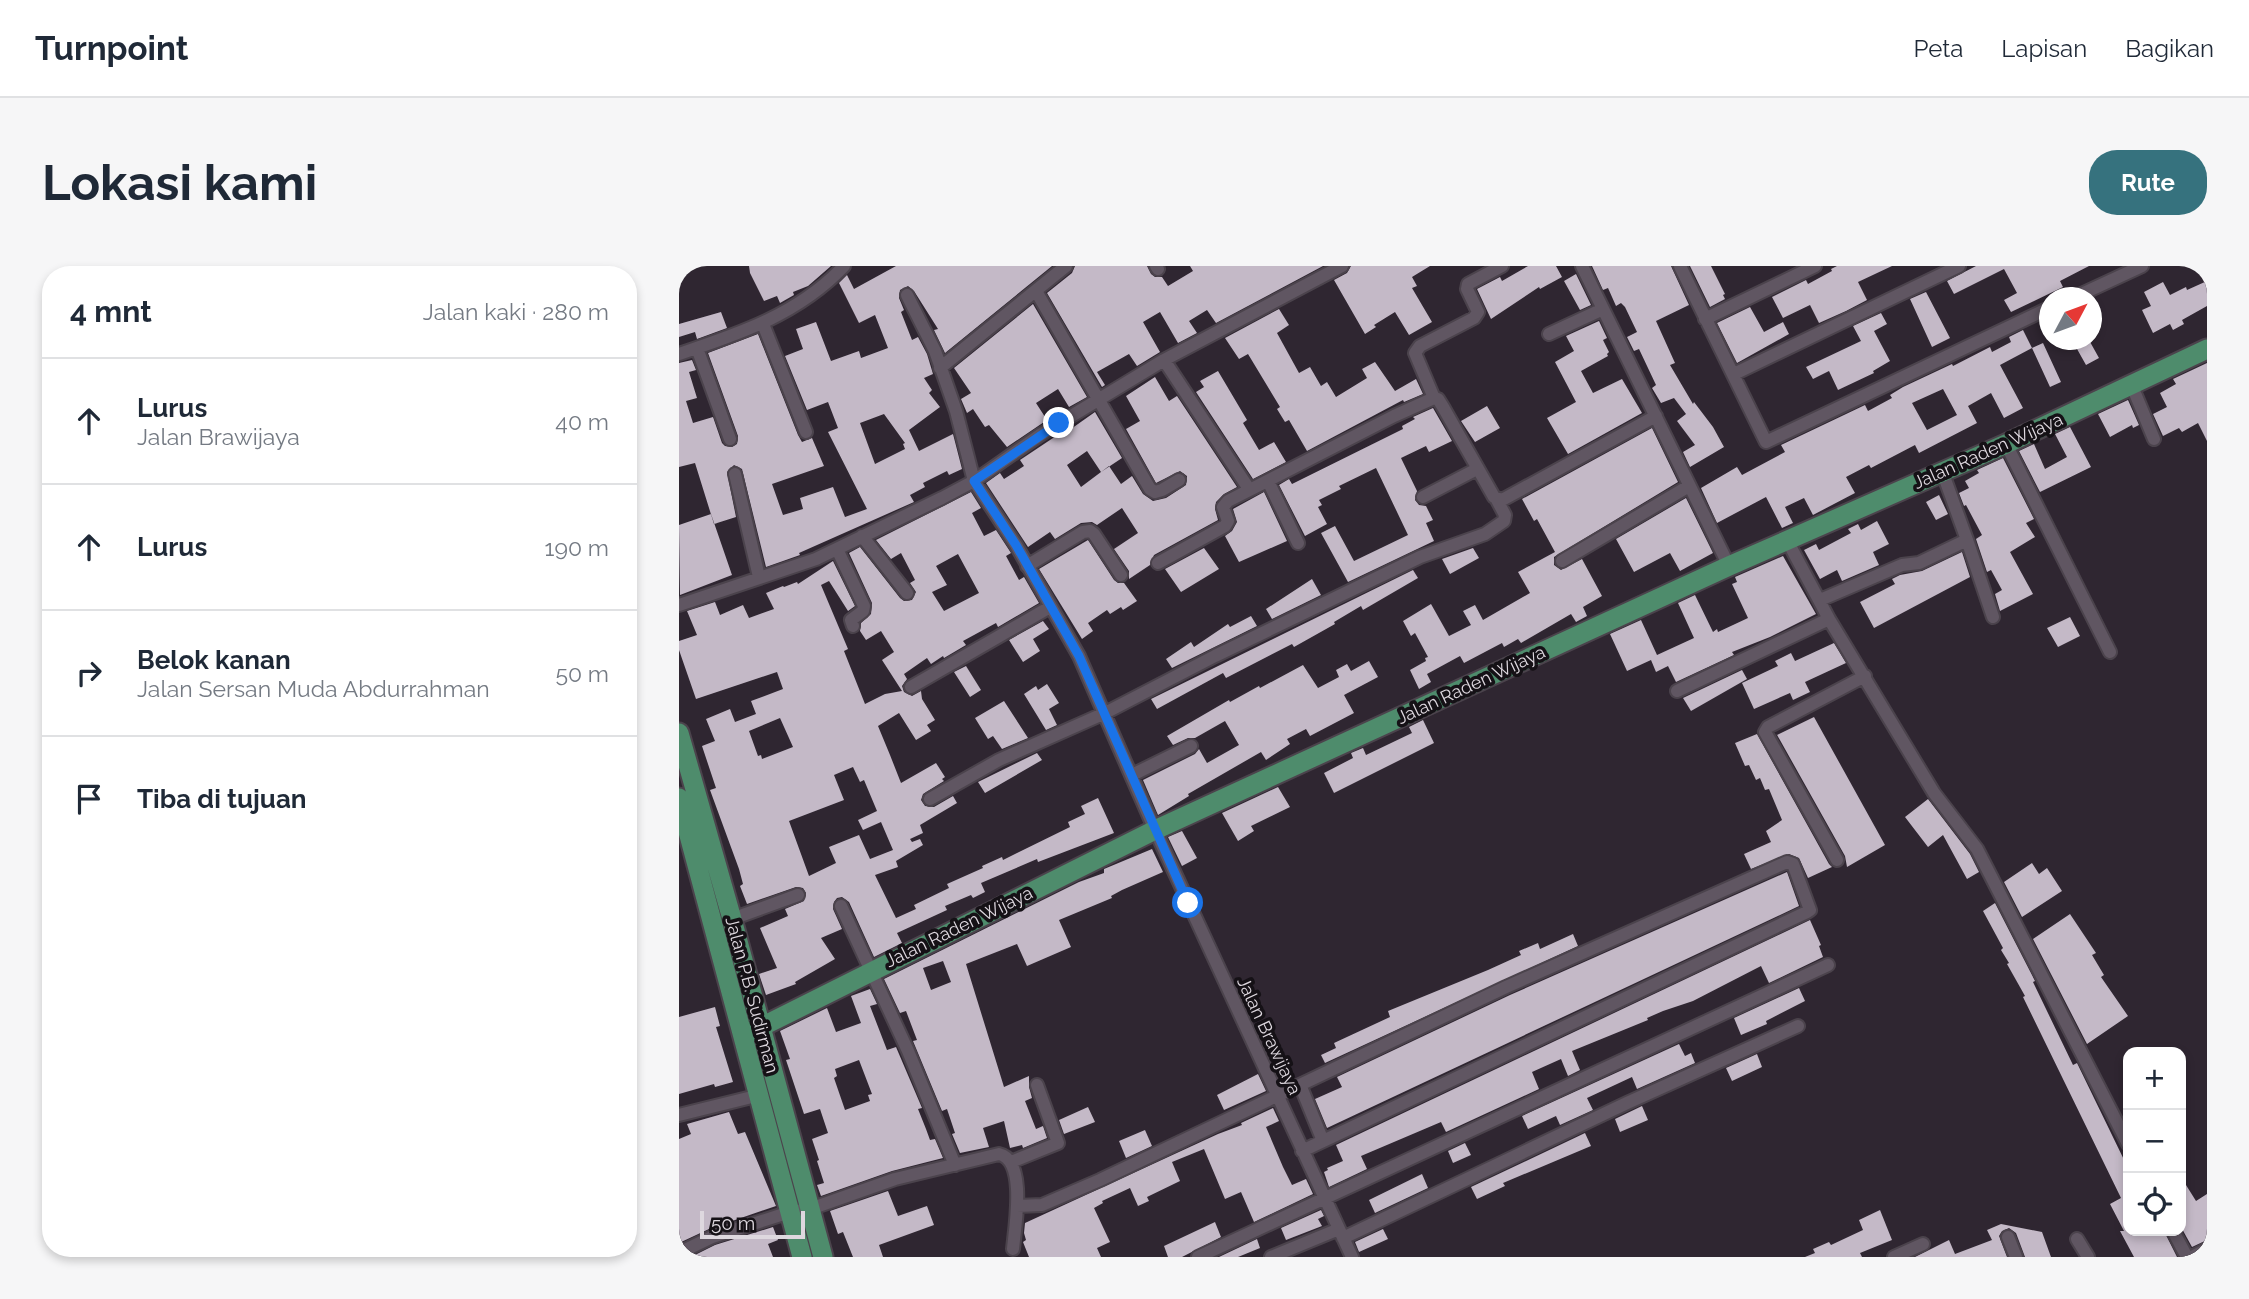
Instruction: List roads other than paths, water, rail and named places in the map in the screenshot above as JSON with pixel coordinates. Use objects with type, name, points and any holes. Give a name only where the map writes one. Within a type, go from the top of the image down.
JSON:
[{"type":"highway","name":"Jalan Raden Wijaya","points":[[743,1036],[1155,830],[1729,566],[2006,444],[2207,349]]},
{"type":"highway","name":"Jalan P.B. Sudirman","points":[[679,733],[823,1257]]},
{"type":"highway","name":"Jalan P.B. Sudirman","points":[[679,798],[802,1257]]},
{"type":"street","points":[[679,354],[763,324],[797,305],[844,266]]},
{"type":"street","points":[[940,369],[1066,266]]},
{"type":"street","points":[[679,606],[816,559],[974,481],[1040,435],[1164,360],[1342,266]]},
{"type":"street","points":[[930,799],[999,761],[1105,713],[1209,659],[1420,557],[1494,530],[1504,521],[1506,515],[1443,407],[1434,398],[1415,353],[1420,346],[1474,318],[1478,312],[1467,289],[1468,284],[1502,266]]},
{"type":"street","points":[[1583,266],[1729,566]]},
{"type":"street","points":[[1680,266],[1766,442],[2039,313]]},
{"type":"street","points":[[1705,318],[1815,266]]},
{"type":"street","points":[[1734,374],[1959,266]]},
{"type":"street","points":[[2097,287],[2142,266]]},
{"type":"street","points":[[1037,291],[1150,489],[1154,492],[1162,490],[1179,480]]},
{"type":"street","name":"Jalan Brawijaya","points":[[907,295],[935,351],[956,411],[974,481],[1076,650],[1155,830],[1352,1257]]},
{"type":"street","points":[[1549,334],[1603,309]]},
{"type":"street","points":[[763,324],[806,432]]},
{"type":"street","points":[[697,348],[730,439]]},
{"type":"street","points":[[1164,360],[1249,489]]},
{"type":"street","points":[[2132,386],[2154,439]]},
{"type":"street","points":[[1158,563],[1225,526],[1229,521],[1224,503],[1434,398]]},
{"type":"street","points":[[1497,500],[1502,500],[1656,416]]},
{"type":"street","points":[[2006,444],[2110,652]]},
{"type":"street","points":[[1423,497],[1478,469]]},
{"type":"street","points":[[1942,471],[1993,617]]},
{"type":"street","points":[[735,474],[759,577]]},
{"type":"street","points":[[1268,481],[1298,543]]},
{"type":"street","points":[[1562,561],[1689,486]]},
{"type":"street","points":[[1027,566],[1083,532],[1090,531],[1121,575]]},
{"type":"street","points":[[862,536],[907,593]]},
{"type":"street","points":[[1820,600],[1902,565],[1919,563],[1967,540]]},
{"type":"street","points":[[1788,542],[1829,619],[1931,790],[1977,849],[2123,1134]]},
{"type":"street","points":[[837,549],[864,607],[863,611],[851,620],[852,626]]},
{"type":"street","points":[[911,687],[1050,607]]},
{"type":"street","points":[[1677,691],[1829,619]]},
{"type":"street","points":[[1837,860],[1765,732],[1768,726],[1865,676]]},
{"type":"street","points":[[1132,775],[1191,746]]},
{"type":"street","points":[[1017,1206],[1042,1205],[1100,1181],[1506,988],[1787,862],[1793,864],[1805,890],[1810,910],[1807,912],[1302,1151]]},
{"type":"street","points":[[732,919],[798,895]]},
{"type":"street","points":[[841,906],[908,1051],[955,1165]]},
{"type":"street","points":[[1198,1257],[1828,965]]},
{"type":"street","points":[[1271,1257],[1341,1233],[1798,1026]]},
{"type":"street","points":[[1011,1162],[1058,1143],[1037,1085]]},
{"type":"street","points":[[1301,1087],[1323,1141]]},
{"type":"street","points":[[679,1115],[760,1095]]},
{"type":"street","points":[[679,1253],[712,1237],[790,1212],[810,1209],[895,1179],[999,1154],[1007,1157],[1015,1167],[1017,1206],[1013,1249]]},
{"type":"street","points":[[2176,1236],[2190,1257],[2207,1249]]},
{"type":"street","points":[[2008,1237],[2016,1257]]},
{"type":"street","points":[[2077,1239],[2088,1257]]},
{"type":"street","points":[[1895,1257],[1923,1244]]}]
